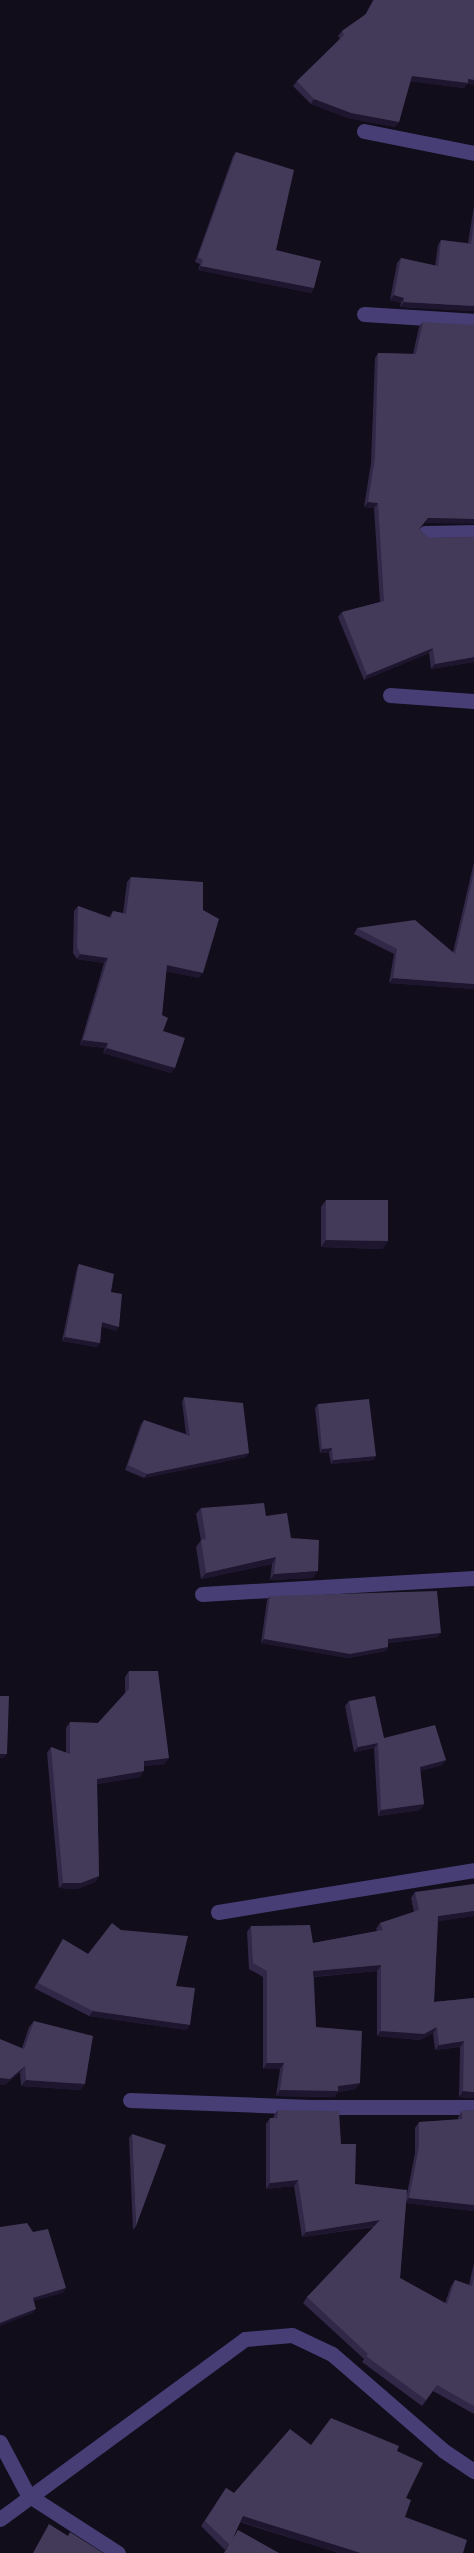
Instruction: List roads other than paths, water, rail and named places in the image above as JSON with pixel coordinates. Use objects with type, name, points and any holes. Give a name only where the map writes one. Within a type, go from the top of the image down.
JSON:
[{"type":"street","points":[[364,131],[474,153]]},
{"type":"street","points":[[364,314],[474,321]]},
{"type":"street","points":[[425,533],[474,532]]},
{"type":"street","points":[[390,695],[474,701]]},
{"type":"street","points":[[202,1594],[474,1578]]},
{"type":"street","points":[[218,1912],[474,1870]]},
{"type":"street","points":[[130,2100],[311,2107],[474,2107]]},
{"type":"street","points":[[0,2519],[28,2495],[245,2339],[292,2335],[332,2354],[444,2451],[474,2472]]},
{"type":"street","points":[[0,2442],[28,2495],[118,2553]]}]
